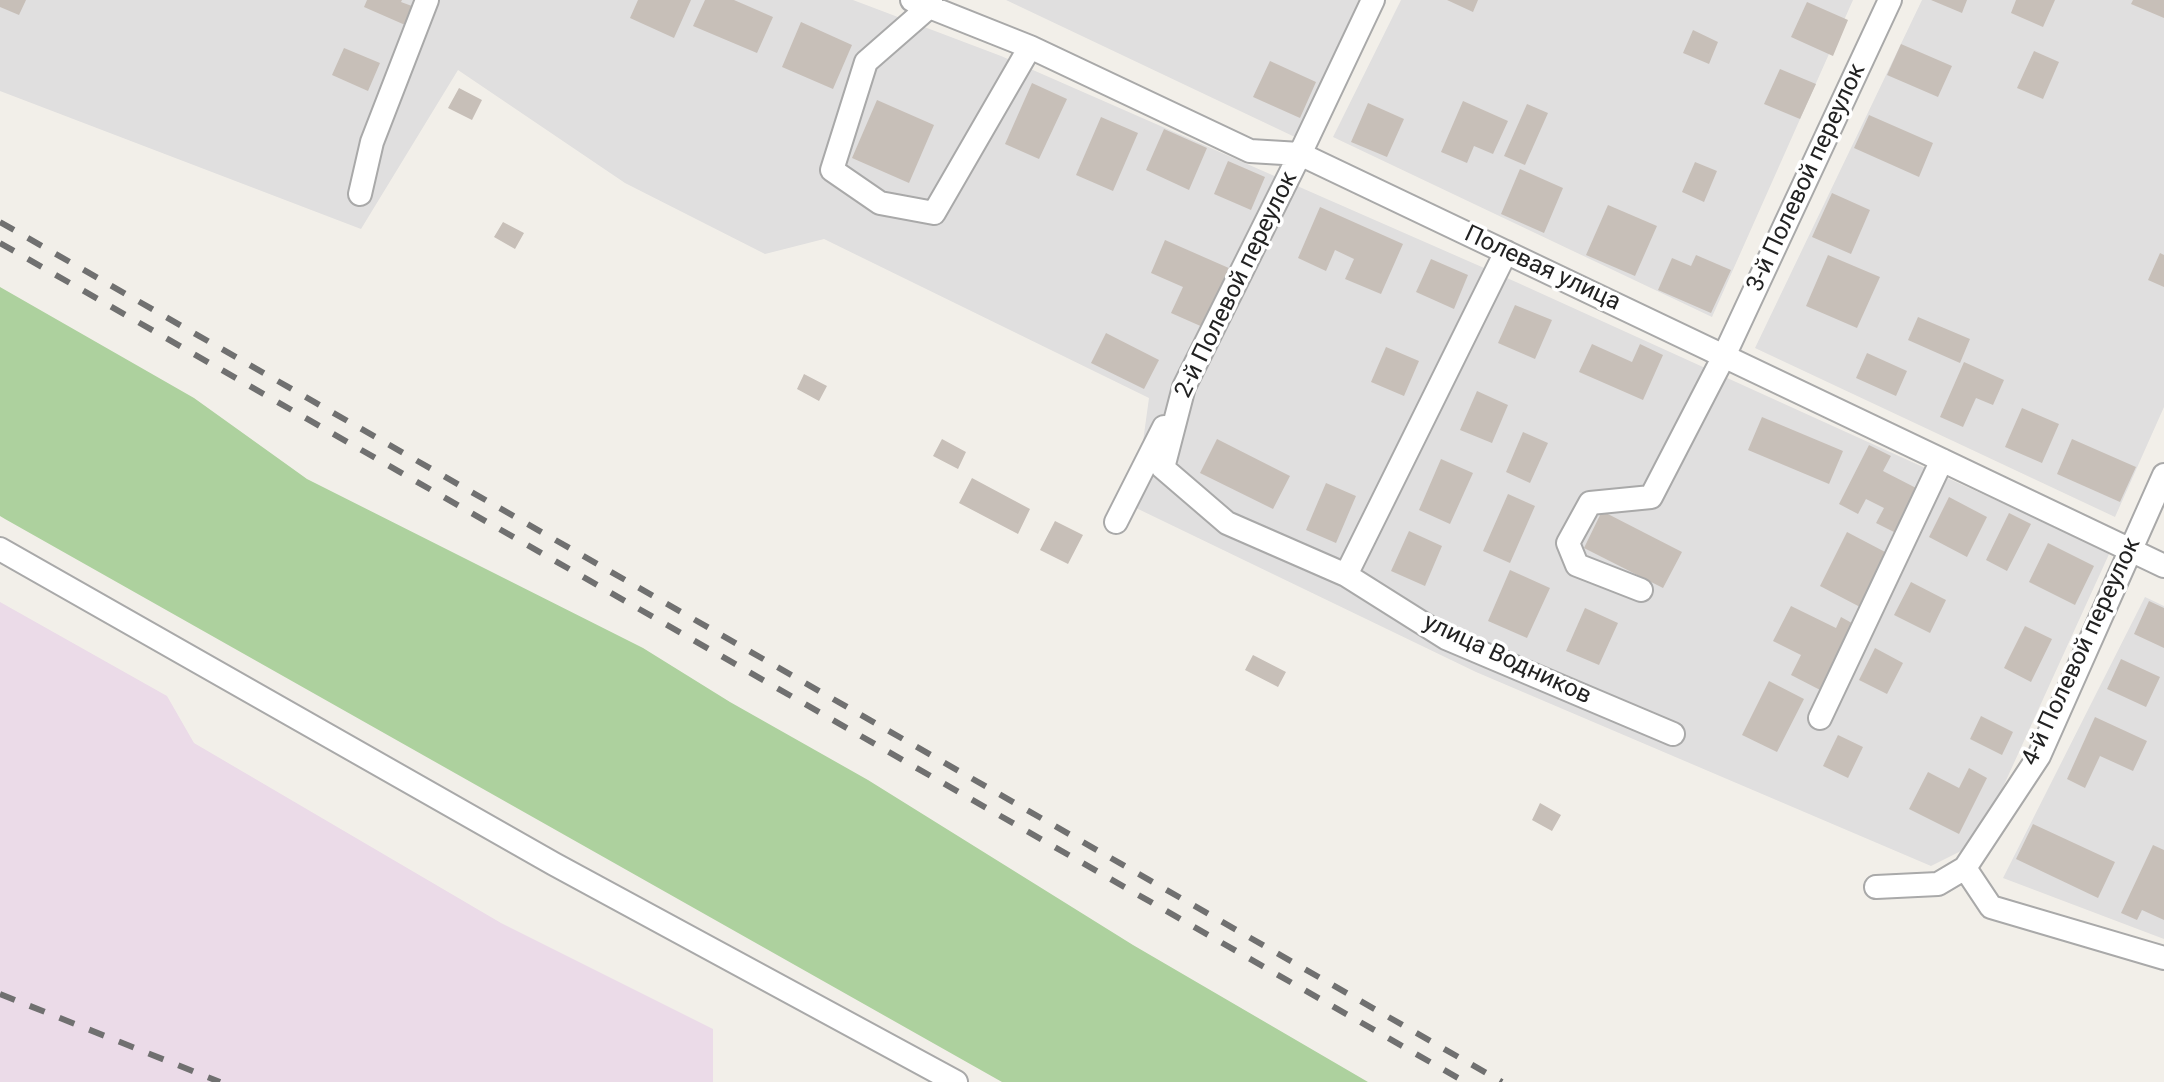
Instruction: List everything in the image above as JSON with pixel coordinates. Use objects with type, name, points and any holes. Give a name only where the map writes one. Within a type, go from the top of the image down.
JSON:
[{"type":"street","points":[[360,194],[372,142],[427,0]]},
{"type":"street","name":"2-й Полевой переулок","points":[[1346,575],[1227,523],[1163,468],[1184,387],[1373,0]]},
{"type":"street","name":"3-й Полевой переулок","points":[[1641,590],[1577,565],[1568,543],[1590,503],[1651,497],[1724,356],[1890,0]]},
{"type":"street","points":[[924,2],[866,62],[832,170],[880,203],[934,213],[1030,47]]},
{"type":"street","name":"Полевая улица","points":[[924,2],[1030,47],[1250,151],[1300,154],[2164,566]]},
{"type":"street","points":[[1346,575],[1506,252]]},
{"type":"street","points":[[1116,522],[1184,387]]},
{"type":"street","points":[[1820,718],[1942,460]]},
{"type":"street","name":"4-й Полевой переулок","points":[[1965,868],[2039,756],[2164,475]]},
{"type":"street","points":[[0,549],[554,864],[956,1082]]},
{"type":"street","name":"улица Водников","points":[[1346,575],[1446,638],[1673,734]]},
{"type":"street","points":[[1876,887],[1938,884],[1965,868],[1991,907],[2164,958]]},
{"type":"shaded area","points":[[0,0],[853,0],[1001,56],[1516,282],[2110,552],[1988,820],[1965,849],[1931,866],[1476,672],[1134,507],[1149,398],[824,239],[765,254],[625,183],[458,70],[361,229],[0,91]]},
{"type":"shaded area","points":[[1006,0],[1361,0],[1297,138]]},
{"type":"shaded area","points":[[1401,0],[1853,0],[1712,317],[1333,137]]},
{"type":"shaded area","points":[[1922,0],[2164,0],[2164,407],[2115,517],[1755,348]]},
{"type":"shaded area","points":[[2145,597],[2164,606],[2164,939],[2003,878]]},
{"type":"shaded area","points":[[0,602],[167,696],[194,743],[501,923],[713,1029],[713,1082],[0,1082]]},
{"type":"green space","points":[[0,287],[194,398],[307,479],[643,648],[730,702],[868,780],[1133,945],[1368,1082],[1002,1082],[5,519],[0,516]]},
{"type":"building","points":[[0,0],[26,0],[19,15],[0,7]]},
{"type":"building","points":[[367,0],[402,0],[420,9],[412,28],[364,7]]},
{"type":"building","points":[[638,0],[691,0],[674,38],[630,18]]},
{"type":"building","points":[[705,0],[734,0],[773,17],[757,53],[693,26]]},
{"type":"building","points":[[1447,0],[1478,0],[1473,12]]},
{"type":"building","points":[[1931,0],[1967,0],[1962,13]]},
{"type":"building","points":[[2016,0],[2055,0],[2043,27],[2011,13]]},
{"type":"building","points":[[2133,0],[2164,0],[2164,18],[2131,4]]},
{"type":"building","points":[[1807,2],[1848,20],[1833,56],[1791,37]]},
{"type":"building","points":[[801,22],[852,45],[833,89],[782,67]]},
{"type":"building","points":[[1693,30],[1718,42],[1709,64],[1683,53]]},
{"type":"building","points":[[1901,44],[1952,66],[1938,97],[1887,75]]},
{"type":"building","points":[[344,48],[380,63],[368,91],[332,75]]},
{"type":"building","points":[[2034,51],[2059,62],[2043,99],[2017,88]]},
{"type":"building","points":[[1270,61],[1316,82],[1300,118],[1253,97]]},
{"type":"building","points":[[1780,69],[1816,84],[1800,119],[1764,104]]},
{"type":"building","points":[[1032,83],[1067,99],[1039,159],[1005,144]]},
{"type":"building","points":[[459,88],[482,100],[472,120],[448,108]]},
{"type":"building","points":[[877,100],[934,125],[909,183],[852,158]]},
{"type":"building","points":[[1463,101],[1508,121],[1493,154],[1474,146],[1467,163],[1441,152]]},
{"type":"building","points":[[1368,103],[1404,119],[1387,157],[1351,142]]},
{"type":"building","points":[[1527,104],[1548,113],[1525,165],[1504,156]]},
{"type":"building","points":[[1869,115],[1933,143],[1919,177],[1854,148]]},
{"type":"building","points":[[1101,117],[1138,133],[1113,191],[1076,175]]},
{"type":"building","points":[[1164,129],[1207,148],[1189,190],[1146,170]]},
{"type":"building","points":[[1228,161],[1265,177],[1251,210],[1214,194]]},
{"type":"building","points":[[1695,162],[1717,171],[1704,202],[1682,192]]},
{"type":"building","points":[[1520,169],[1563,188],[1544,233],[1501,214]]},
{"type":"building","points":[[1832,193],[1870,210],[1851,254],[1812,237]]},
{"type":"building","points":[[1608,205],[1657,226],[1635,276],[1586,255]]},
{"type":"building","points":[[1320,207],[1403,244],[1381,294],[1345,279],[1354,259],[1335,250],[1326,271],[1298,258]]},
{"type":"building","points":[[503,222],[524,233],[515,249],[494,237]]},
{"type":"building","points":[[1165,240],[1231,269],[1205,328],[1171,313],[1183,287],[1151,273]]},
{"type":"building","points":[[2160,253],[2164,255],[2164,287],[2148,280]]},
{"type":"building","points":[[1696,255],[1731,270],[1711,313],[1658,290],[1672,258],[1691,266]]},
{"type":"building","points":[[1828,255],[1880,277],[1857,328],[1806,306]]},
{"type":"building","points":[[1431,259],[1468,275],[1454,309],[1416,292]]},
{"type":"building","points":[[1515,305],[1552,320],[1535,359],[1498,343]]},
{"type":"building","points":[[1918,317],[1970,339],[1960,363],[1908,340]]},
{"type":"building","points":[[1106,333],[1159,360],[1144,389],[1091,363]]},
{"type":"building","points":[[1592,344],[1632,362],[1640,344],[1663,355],[1643,400],[1579,372]]},
{"type":"building","points":[[1386,347],[1419,361],[1404,396],[1371,382]]},
{"type":"building","points":[[1867,353],[1907,371],[1896,396],[1856,378]]},
{"type":"building","points":[[1964,362],[2004,380],[1993,405],[1976,398],[1963,427],[1940,417]]},
{"type":"building","points":[[804,374],[827,386],[819,401],[797,389]]},
{"type":"building","points":[[1477,391],[1508,405],[1492,443],[1460,430]]},
{"type":"building","points":[[2022,408],[2059,424],[2042,463],[2005,447]]},
{"type":"building","points":[[1762,417],[1843,451],[1829,484],[1748,450]]},
{"type":"building","points":[[1523,432],[1548,443],[1530,483],[1506,472]]},
{"type":"building","points":[[942,439],[966,452],[958,469],[933,456]]},
{"type":"building","points":[[1217,439],[1290,476],[1273,509],[1200,473]]},
{"type":"building","points":[[2072,439],[2136,467],[2120,502],[2057,474]]},
{"type":"building","points":[[1869,445],[1891,456],[1883,471],[1918,489],[1896,533],[1876,523],[1884,508],[1866,499],[1858,514],[1839,504]]},
{"type":"building","points":[[1441,459],[1473,473],[1450,524],[1419,510]]},
{"type":"building","points":[[972,478],[1030,509],[1018,534],[959,503]]},
{"type":"building","points":[[1326,483],[1356,496],[1336,543],[1306,530]]},
{"type":"building","points":[[1508,494],[1535,506],[1510,563],[1483,551]]},
{"type":"building","points":[[1949,497],[1987,517],[1967,557],[1929,537]]},
{"type":"building","points":[[1602,511],[1682,552],[1663,588],[1584,548]]},
{"type":"building","points":[[2009,513],[2031,524],[2007,571],[1986,560]]},
{"type":"building","points":[[1055,521],[1083,535],[1068,564],[1040,550]]},
{"type":"building","points":[[1409,531],[1442,546],[1425,586],[1391,571]]},
{"type":"building","points":[[1847,532],[1887,553],[1860,607],[1820,586]]},
{"type":"building","points":[[2048,543],[2094,566],[2075,605],[2029,582]]},
{"type":"building","points":[[1510,570],[1550,588],[1527,638],[1488,621]]},
{"type":"building","points":[[1911,582],[1946,600],[1930,633],[1894,615]]},
{"type":"building","points":[[2149,601],[2164,608],[2164,648],[2134,634]]},
{"type":"building","points":[[1791,606],[1836,628],[1841,617],[1859,627],[1826,693],[1791,675],[1801,655],[1773,641]]},
{"type":"building","points":[[1585,608],[1618,623],[1599,665],[1566,651]]},
{"type":"building","points":[[2025,626],[2052,639],[2031,682],[2004,668]]},
{"type":"building","points":[[1875,648],[1903,663],[1887,694],[1859,680]]},
{"type":"building","points":[[1253,655],[1286,672],[1278,687],[1245,670]]},
{"type":"building","points":[[2121,659],[2160,677],[2146,707],[2107,689]]},
{"type":"building","points":[[1769,681],[1804,699],[1777,752],[1742,735]]},
{"type":"building","points":[[1981,716],[2013,732],[2002,755],[1970,739]]},
{"type":"building","points":[[2095,717],[2147,741],[2133,771],[2100,756],[2085,788],[2067,779]]},
{"type":"building","points":[[1838,735],[1863,747],[1848,778],[1823,766]]},
{"type":"building","points":[[1969,768],[1987,778],[1959,834],[1909,809],[1928,772],[1959,788]]},
{"type":"building","points":[[1540,803],[1561,815],[1552,831],[1532,820]]},
{"type":"building","points":[[2033,824],[2115,862],[2098,898],[2016,859]]},
{"type":"building","points":[[2153,845],[2164,850],[2164,920],[2142,910],[2137,920],[2121,913]]},
{"type":"railway","points":[[0,222],[1502,1082]]},
{"type":"railway","points":[[0,243],[1465,1082]]},
{"type":"railway","points":[[0,994],[220,1082]]}]
